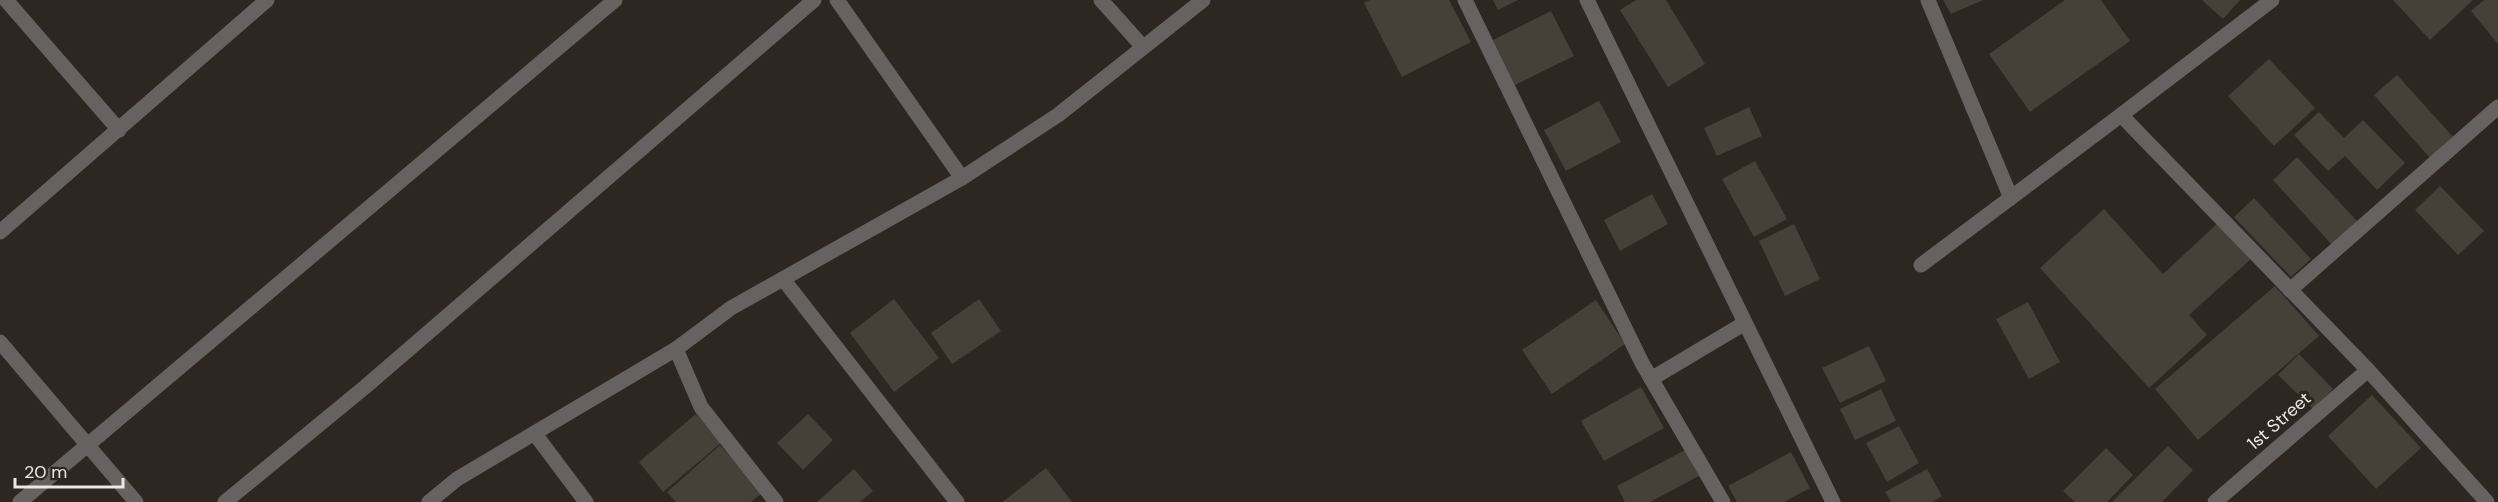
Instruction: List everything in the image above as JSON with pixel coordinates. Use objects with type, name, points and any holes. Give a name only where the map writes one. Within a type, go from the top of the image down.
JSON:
[{"type":"street","points":[[6,0],[119,130]]},
{"type":"street","points":[[0,232],[267,0]]},
{"type":"street","points":[[20,502],[615,0]]},
{"type":"street","points":[[225,502],[374,379],[814,0]]},
{"type":"street","points":[[837,0],[962,178]]},
{"type":"street","points":[[1101,0],[1143,47]]},
{"type":"street","points":[[429,502],[457,479],[676,349],[731,308],[962,178],[1058,115],[1203,0]]},
{"type":"street","points":[[1465,0],[1469,13],[1651,379],[1723,502]]},
{"type":"street","points":[[1587,0],[1833,502]]},
{"type":"street","points":[[1928,0],[2011,198]]},
{"type":"street","points":[[1921,265],[2272,0]]},
{"type":"street","points":[[2290,290],[2498,107]]},
{"type":"street","points":[[2121,115],[2368,370],[2487,502]]},
{"type":"street","points":[[783,279],[957,502]]},
{"type":"street","points":[[1651,379],[1745,323]]},
{"type":"street","points":[[0,342],[136,502]]},
{"type":"street","points":[[676,349],[701,407],[776,502]]},
{"type":"street","name":"1st Street","points":[[2215,502],[2368,370]]},
{"type":"street","points":[[535,434],[586,502]]},
{"type":"building","points":[[1370,0],[1449,0],[1471,42],[1402,77],[1364,3]]},
{"type":"building","points":[[1493,0],[1518,0],[1498,10]]},
{"type":"building","points":[[1636,0],[1666,0],[1705,64],[1668,87],[1620,10]]},
{"type":"building","points":[[1943,0],[1983,0],[1951,14]]},
{"type":"building","points":[[2065,0],[2101,0],[2130,41],[2030,112],[1989,54]]},
{"type":"building","points":[[2202,0],[2240,0],[2223,19]]},
{"type":"building","points":[[2393,0],[2473,0],[2430,40]]},
{"type":"building","points":[[2484,0],[2498,0],[2498,44],[2471,11]]},
{"type":"building","points":[[1551,11],[1574,56],[1515,85],[1493,40]]},
{"type":"building","points":[[2269,59],[2315,108],[2274,146],[2228,96]]},
{"type":"building","points":[[2397,75],[2454,138],[2430,158],[2374,95]]},
{"type":"building","points":[[1599,101],[1621,142],[1566,171],[1544,130]]},
{"type":"building","points":[[1749,107],[1762,136],[1717,156],[1704,128]]},
{"type":"building","points":[[2319,112],[2344,138],[2363,120],[2405,163],[2377,190],[2345,156],[2328,171],[2294,135]]},
{"type":"building","points":[[2297,157],[2358,222],[2332,245],[2273,180]]},
{"type":"building","points":[[1755,161],[1787,219],[1754,237],[1722,179]]},
{"type":"building","points":[[2440,186],[2484,231],[2458,255],[2415,210]]},
{"type":"building","points":[[1652,194],[1668,224],[1620,251],[1604,220]]},
{"type":"building","points":[[2254,198],[2311,259],[2291,277],[2234,217]]},
{"type":"building","points":[[2104,209],[2163,274],[2219,222],[2252,258],[2189,315],[2207,335],[2149,388],[2040,268]]},
{"type":"building","points":[[1794,224],[1820,279],[1785,296],[1759,241]]},
{"type":"building","points":[[2275,286],[2319,336],[2198,440],[2155,389]]},
{"type":"building","points":[[894,299],[939,358],[894,392],[850,333]]},
{"type":"building","points":[[979,299],[1001,331],[952,364],[931,333]]},
{"type":"building","points":[[1596,300],[1625,344],[1552,394],[1522,350]]},
{"type":"building","points":[[2028,302],[2060,362],[2029,379],[1996,319]]},
{"type":"building","points":[[1869,346],[1886,381],[1840,403],[1822,368]]},
{"type":"building","points":[[2299,354],[2333,389],[2313,409],[2278,375]]},
{"type":"building","points":[[1641,387],[1664,428],[1604,461],[1581,421]]},
{"type":"building","points":[[1881,389],[1896,421],[1855,440],[1840,409]]},
{"type":"building","points":[[2372,395],[2421,448],[2376,489],[2328,436]]},
{"type":"building","points":[[696,414],[721,443],[663,492],[639,462]]},
{"type":"building","points":[[808,414],[833,440],[803,470],[777,443]]},
{"type":"building","points":[[1899,426],[1919,463],[1887,482],[1866,443]]},
{"type":"building","points":[[720,445],[762,493],[751,502],[676,502],[667,492]]},
{"type":"building","points":[[2168,446],[2193,470],[2162,502],[2112,502]]},
{"type":"building","points":[[2106,448],[2133,475],[2107,502],[2075,502],[2063,491]]},
{"type":"building","points":[[1685,450],[1699,476],[1650,502],[1625,502],[1617,486]]},
{"type":"building","points":[[1791,452],[1810,488],[1784,502],[1737,502],[1728,486]]},
{"type":"building","points":[[1046,468],[1072,502],[1002,502]]},
{"type":"building","points":[[854,469],[873,491],[860,502],[817,502]]},
{"type":"building","points":[[1927,469],[1942,496],[1932,502],[1891,502],[1885,492]]}]
